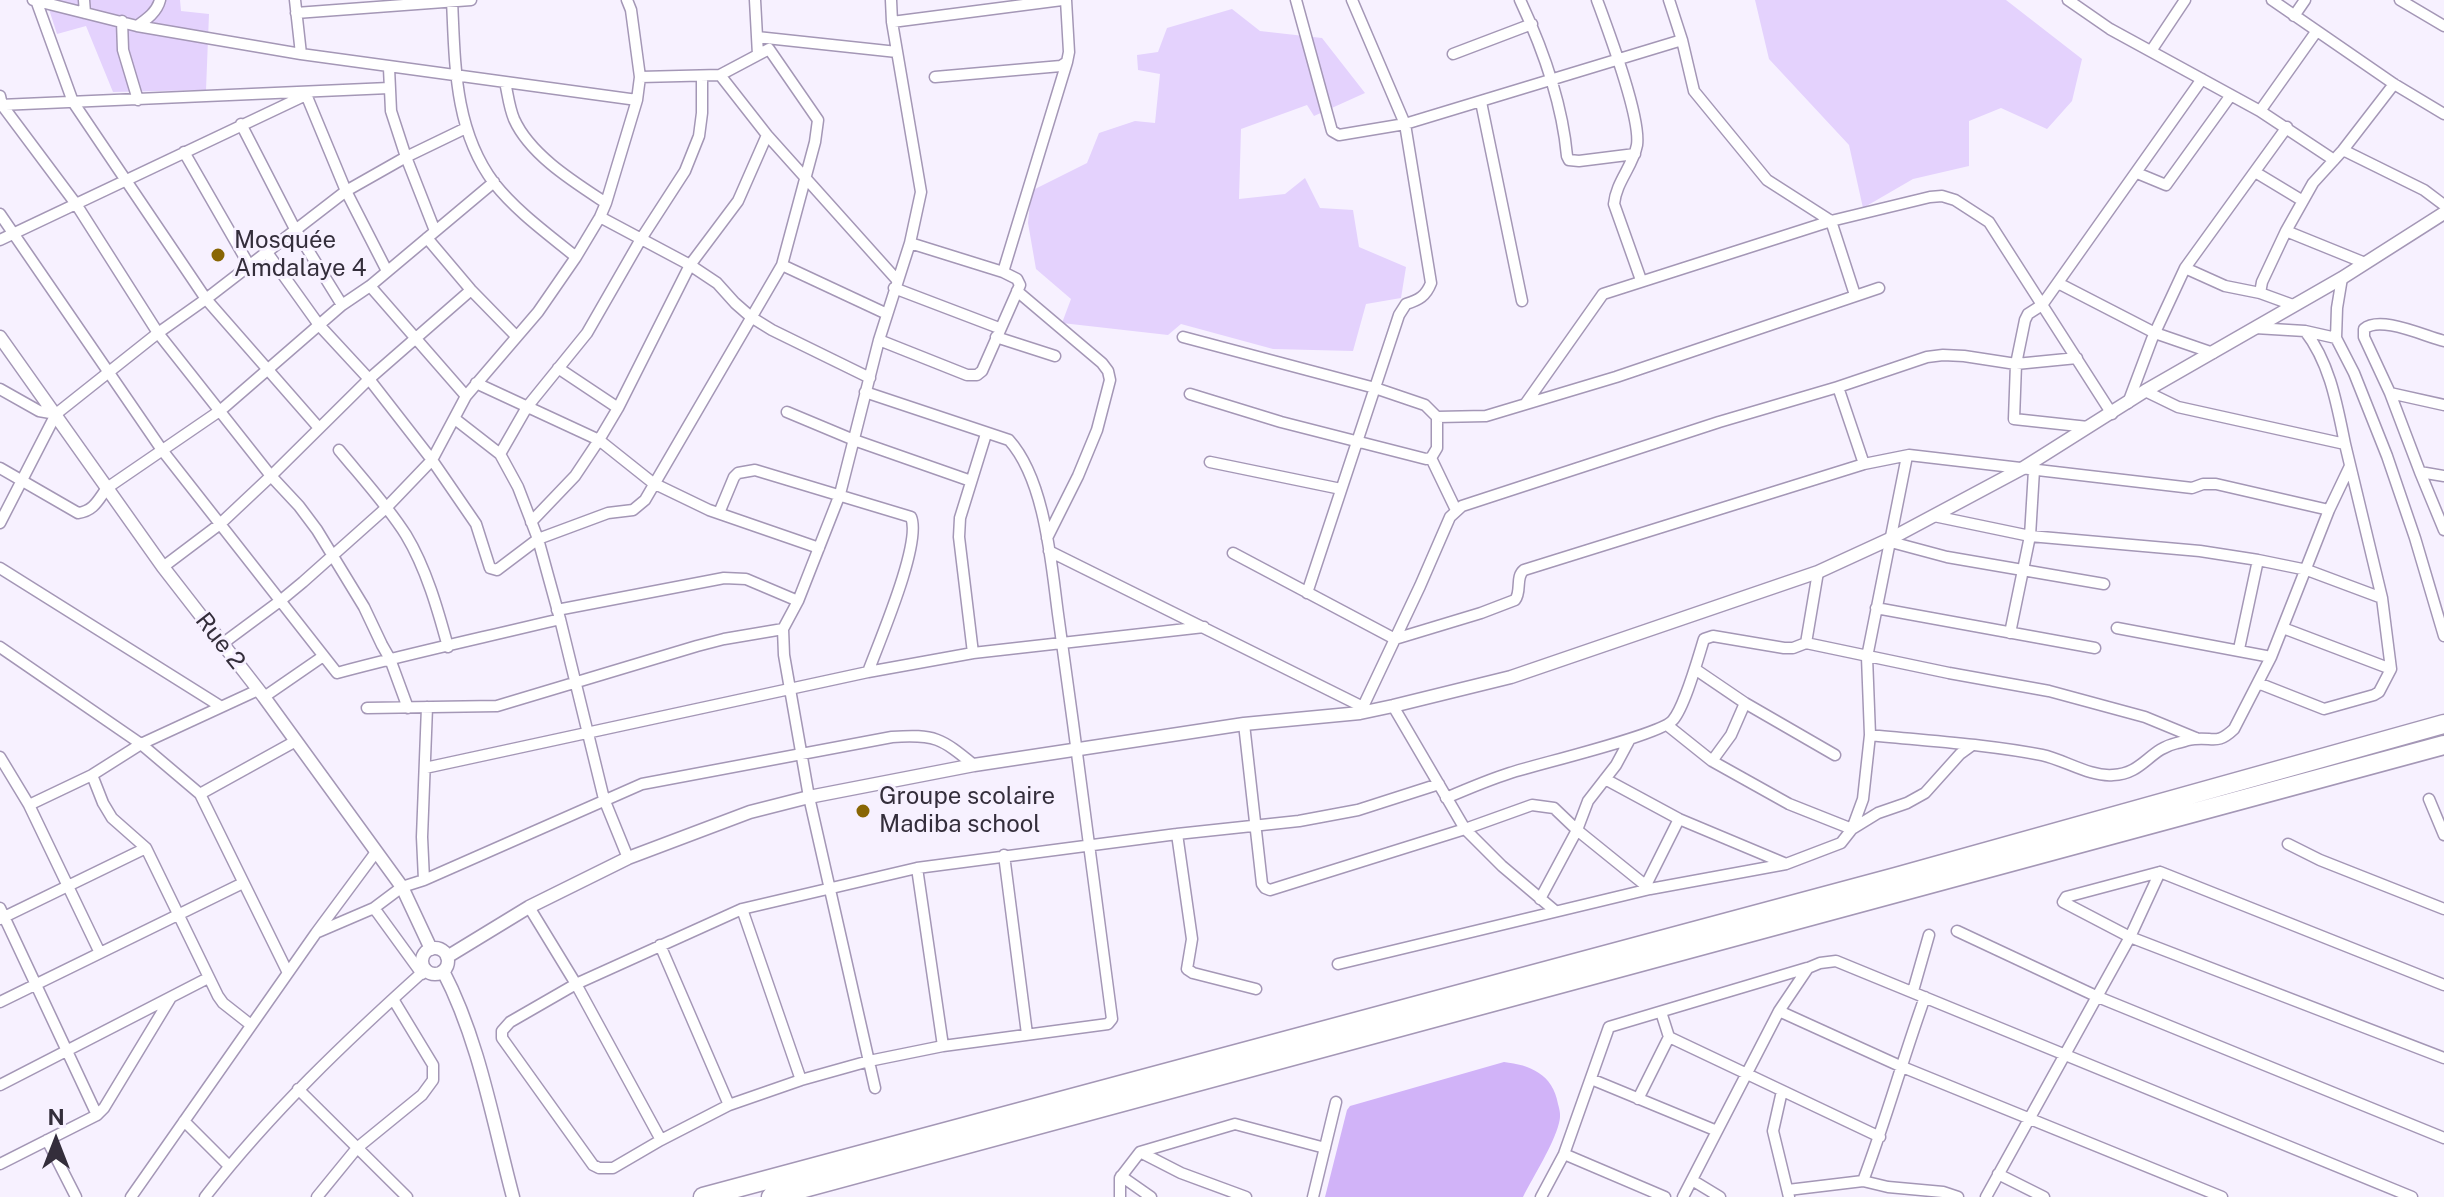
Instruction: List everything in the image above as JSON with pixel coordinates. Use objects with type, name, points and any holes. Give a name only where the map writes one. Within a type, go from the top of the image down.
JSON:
[{"type":"highway","points":[[703,1197],[1896,877],[2444,724]]},
{"type":"highway","points":[[771,1197],[2444,745]]},
{"type":"street","points":[[34,0],[137,26],[301,54],[637,100]]},
{"type":"street","points":[[34,0],[73,102],[124,180],[206,299],[319,428]]},
{"type":"street","points":[[84,0],[85,13]]},
{"type":"street","points":[[137,26],[151,16],[160,0]]},
{"type":"street","points":[[295,0],[301,54]]},
{"type":"street","points":[[452,0],[456,77],[466,128],[475,150],[494,182],[522,212],[576,257]]},
{"type":"street","points":[[296,13],[471,0]]},
{"type":"street","points":[[222,644],[280,601],[386,508],[432,460],[466,396],[538,312],[576,257],[606,203],[637,100],[640,77],[627,0]]},
{"type":"street","points":[[755,0],[758,55]]},
{"type":"street","points":[[875,1088],[809,797],[783,629],[798,601],[840,494],[879,340],[910,243],[921,192],[892,22],[891,0]]},
{"type":"street","points":[[892,22],[1064,0],[1069,52],[1067,62],[1003,272]]},
{"type":"street","points":[[1296,0],[1332,131],[1339,135],[1405,124],[1682,40]]},
{"type":"street","points":[[1307,593],[1399,315],[1406,304],[1427,294],[1431,283],[1405,124],[1352,0]]},
{"type":"street","points":[[1520,0],[1532,24],[1559,105],[1569,160],[1635,154]]},
{"type":"street","points":[[1597,0],[1637,127],[1635,154],[1615,194],[1614,204],[1641,280]]},
{"type":"street","points":[[1669,0],[1694,91],[1767,180],[1831,221],[1855,295]]},
{"type":"street","points":[[2068,0],[2110,29],[2287,127],[2334,160]]},
{"type":"street","points":[[2151,51],[2185,0]]},
{"type":"street","points":[[2272,0],[2394,84],[2444,114]]},
{"type":"street","points":[[2294,16],[2305,0]]},
{"type":"street","points":[[2400,0],[2444,26]]},
{"type":"street","points":[[122,21],[123,50],[138,100]]},
{"type":"street","points":[[1453,54],[1532,24]]},
{"type":"street","points":[[2260,111],[2316,32]]},
{"type":"street","points":[[757,37],[897,52]]},
{"type":"street","points":[[266,251],[319,325],[369,379],[432,460],[476,524],[490,568],[497,570],[538,539],[608,513],[633,510],[645,500],[782,265],[818,131],[816,115],[769,49],[720,75],[640,77]]},
{"type":"street","points":[[935,77],[1061,66],[1067,62]]},
{"type":"street","points":[[389,68],[391,111],[431,235],[471,290],[516,336]]},
{"type":"street","points":[[720,75],[767,135],[896,284],[1055,356]]},
{"type":"street","points":[[500,454],[527,407],[587,333],[641,239],[685,171],[696,149],[701,124],[702,76]]},
{"type":"street","points":[[2090,428],[2015,420],[2016,364],[2025,320],[2028,314],[2042,305],[2202,79]]},
{"type":"street","points":[[505,82],[514,118],[527,139],[571,179],[606,203]]},
{"type":"street","points":[[2260,293],[2262,282],[2286,231],[2313,183],[2394,84]]},
{"type":"street","points":[[1,102],[305,94],[389,88]]},
{"type":"street","points":[[0,240],[305,94]]},
{"type":"street","points":[[305,94],[346,191],[387,271]]},
{"type":"street","points":[[2137,173],[2166,185],[2231,95]]},
{"type":"street","points":[[1,102],[76,204],[158,333],[271,476],[299,506],[333,554],[390,659],[408,708]]},
{"type":"street","points":[[1481,102],[1522,301]]},
{"type":"street","points":[[241,124],[295,229],[342,305]]},
{"type":"street","points":[[2128,403],[2185,268],[2287,127]]},
{"type":"street","points":[[0,523],[56,414],[346,191],[466,128]]},
{"type":"street","points":[[531,522],[575,476],[599,440],[690,265],[738,201],[767,135]]},
{"type":"street","points":[[2343,150],[2424,190],[2444,205]]},
{"type":"street","points":[[184,152],[249,265]]},
{"type":"street","points":[[2255,172],[2303,201]]},
{"type":"street","points":[[0,468],[78,513],[86,512],[94,507],[107,488],[221,410],[342,305],[370,286],[494,182]]},
{"type":"street","points":[[1526,403],[1603,294],[1831,221],[1942,196],[1955,200],[1989,222],[2112,414]]},
{"type":"street","points":[[0,214],[162,450],[337,673],[448,647],[559,614],[724,578],[746,579],[798,601]]},
{"type":"street","points":[[600,217],[690,265],[717,283],[751,317],[772,330],[870,378]]},
{"type":"street","points":[[447,957],[529,907],[628,858],[720,822],[809,797],[1076,749],[1393,706],[1511,677],[1818,572],[1892,540],[2029,469],[2145,391],[2441,219]]},
{"type":"street","points":[[2286,231],[2365,263]]},
{"type":"street","points":[[879,340],[972,376],[982,371],[1020,285],[1017,279],[1003,272],[910,243]]},
{"type":"street","points":[[782,265],[887,314]]},
{"type":"street","points":[[2185,268],[2225,286],[2260,293],[2293,305]]},
{"type":"street","points":[[2342,278],[2336,338],[2354,373],[2387,456],[2444,636]]},
{"type":"street","points":[[2058,283],[2155,333],[2213,353]]},
{"type":"street","points":[[370,286],[466,396]]},
{"type":"street","points":[[1437,417],[1486,416],[1616,377],[1879,288]]},
{"type":"street","points":[[163,567],[220,524],[369,379],[471,290]]},
{"type":"street","points":[[1017,291],[1102,363],[1110,380],[1097,430],[1047,538]]},
{"type":"street","points":[[2444,341],[2379,323],[2364,329],[2364,337],[2390,393],[2444,530]]},
{"type":"street","points":[[2255,328],[2305,331],[2336,338]]},
{"type":"street","points":[[2258,683],[2324,709],[2374,695],[2379,692],[2391,669],[2382,598],[2332,389],[2321,354],[2305,331]]},
{"type":"street","name":"Rue 2","points":[[0,337],[163,567],[261,693],[402,887],[431,949]]},
{"type":"street","points":[[1183,337],[1375,388],[1425,405],[1437,417],[1437,448],[1431,458]]},
{"type":"street","points":[[1361,710],[1446,525],[1456,510],[1927,357],[1943,355],[2016,364],[2077,358]]},
{"type":"street","points":[[558,368],[618,408]]},
{"type":"street","points":[[476,383],[599,440],[653,483],[709,510],[819,548]]},
{"type":"street","points":[[1838,387],[1864,464]]},
{"type":"street","points":[[0,389],[39,411],[56,414]]},
{"type":"street","points":[[2145,391],[2178,407],[2345,444]]},
{"type":"street","points":[[865,392],[1009,440],[1032,479],[1049,551],[1062,642],[1076,749],[1089,845],[1112,1019],[1108,1024],[943,1046],[869,1061],[801,1080],[729,1105],[613,1168],[593,1165],[502,1038],[502,1031],[510,1022],[576,984],[660,945],[742,909],[917,868],[1004,855],[1089,845],[1177,834],[1255,825],[1299,821],[1358,810],[1439,784]]},
{"type":"street","points":[[2390,393],[2444,405]]},
{"type":"street","points":[[1190,394],[1281,422],[1431,458]]},
{"type":"street","points":[[787,412],[854,440],[971,481]]},
{"type":"street","points":[[455,419],[500,454],[518,487],[538,539],[559,614],[604,799],[628,858]]},
{"type":"street","points":[[973,653],[959,537],[960,518],[986,434]]},
{"type":"street","points":[[339,450],[386,508],[413,548],[438,609],[448,647]]},
{"type":"street","points":[[1338,964],[1648,887],[1786,864],[1841,843],[1852,829],[1863,799],[1870,735],[1867,657],[1907,456]]},
{"type":"street","points":[[1233,553],[1395,639],[1515,600],[1519,575],[1524,570],[1864,464],[1907,456],[2192,488],[2216,484],[2329,510]]},
{"type":"street","points":[[1431,458],[1456,510]]},
{"type":"street","points":[[1210,462],[1341,489]]},
{"type":"street","points":[[1446,798],[1508,774],[1630,739],[1667,725],[1675,717],[1704,639],[1708,637],[1784,648],[1806,643],[2049,691],[2145,717],[2196,738],[2211,741],[2224,738],[2234,729],[2271,657],[2329,510],[2350,466]]},
{"type":"street","points":[[2010,633],[2030,536],[2029,469]]},
{"type":"street","points":[[719,513],[734,477],[746,471],[768,472],[911,517],[914,529],[907,563],[868,672]]},
{"type":"street","points":[[2420,472],[2444,476]]},
{"type":"street","points":[[1934,516],[2030,536],[2200,551],[2258,560],[2307,570],[2382,598]]},
{"type":"street","points":[[1892,540],[1947,557],[2104,584]]},
{"type":"street","points":[[1049,551],[1204,627],[1361,710]]},
{"type":"street","points":[[2239,649],[2258,560]]},
{"type":"street","points":[[0,568],[220,706]]},
{"type":"street","points":[[1806,643],[1818,572]]},
{"type":"street","points":[[1876,608],[2095,648]]},
{"type":"street","points":[[425,768],[868,672],[973,653],[1204,627]]},
{"type":"street","points":[[2117,628],[2271,657]]},
{"type":"street","points":[[2283,628],[2391,669]]},
{"type":"street","points":[[367,708],[497,706],[697,646],[783,629]]},
{"type":"street","points":[[0,647],[141,744],[200,794],[288,973]]},
{"type":"street","points":[[29,805],[92,775],[141,744],[220,706],[261,693],[322,657]]},
{"type":"street","points":[[1695,669],[1745,703],[1835,755]]},
{"type":"street","points":[[1712,761],[1731,735],[1745,703]]},
{"type":"street","points":[[1393,706],[1465,829],[1502,866],[1554,910]]},
{"type":"street","points":[[424,880],[422,837],[427,707]]},
{"type":"street","points":[[1244,724],[1262,884],[1270,890],[1532,805],[1554,808],[1648,887]]},
{"type":"street","points":[[1667,725],[1712,761],[1789,804],[1852,829]]},
{"type":"street","points":[[316,933],[374,908],[402,887],[642,784],[915,735],[947,743],[974,765]]},
{"type":"street","points":[[1870,735],[2047,756],[2110,776],[2141,767],[2156,750],[2196,738]]},
{"type":"street","points":[[1540,899],[1577,830],[1588,801],[1616,765],[1630,739]]},
{"type":"street","points":[[200,794],[294,742]]},
{"type":"street","points":[[1852,829],[1878,813],[1925,793],[1971,746]]},
{"type":"street","points":[[0,757],[29,805],[100,953]]},
{"type":"street","points":[[92,775],[112,818],[146,848],[223,1003],[251,1025]]},
{"type":"street","points":[[1605,779],[1679,819],[1786,864]]},
{"type":"street","points":[[2429,799],[2444,835]]},
{"type":"street","points":[[1648,887],[1679,819]]},
{"type":"street","points":[[1177,834],[1192,939],[1187,969],[1256,989]]},
{"type":"street","points":[[2288,844],[2320,860],[2444,909]]},
{"type":"street","points":[[97,1115],[1,915],[146,848]]},
{"type":"street","points":[[131,1197],[376,852]]},
{"type":"street","points":[[1004,855],[1027,1034]]},
{"type":"street","points":[[917,868],[943,1046]]},
{"type":"street","points":[[1986,1197],[2098,997],[2160,872]]},
{"type":"street","points":[[2444,985],[2160,872],[2063,898],[2063,902],[2130,937],[2444,1058]]},
{"type":"street","points":[[0,1002],[243,883]]},
{"type":"street","points":[[529,907],[576,984],[661,1140]]},
{"type":"street","points":[[374,908],[424,972],[443,971],[448,963],[443,950],[431,949],[423,958],[424,972]]},
{"type":"street","points":[[742,909],[801,1080]]},
{"type":"street","points":[[1957,931],[2098,997],[2444,1138]]},
{"type":"street","points":[[1913,991],[1929,935]]},
{"type":"street","points":[[660,945],[729,1105]]},
{"type":"street","points":[[1541,1197],[1564,1154],[1609,1027],[1820,963],[1841,961],[2412,1197]]},
{"type":"street","points":[[1683,1197],[1779,1011],[1808,968]]},
{"type":"street","points":[[443,971],[475,1055],[513,1197]]},
{"type":"street","points":[[205,1197],[298,1089],[424,972]]},
{"type":"street","points":[[0,1085],[208,978]]},
{"type":"street","points":[[1863,1181],[1925,997]]},
{"type":"street","points":[[0,1164],[97,1115],[170,999]]},
{"type":"street","points":[[317,1197],[357,1148],[422,1095],[433,1080],[433,1065],[393,999]]},
{"type":"street","points":[[1779,1011],[1900,1066],[2222,1197]]},
{"type":"street","points":[[1638,1099],[1669,1037],[1661,1012]]},
{"type":"street","points":[[1669,1037],[1880,1137]]},
{"type":"street","points":[[1591,1079],[1717,1131]]},
{"type":"street","points":[[298,1089],[407,1197]]},
{"type":"street","points":[[1782,1091],[1773,1131],[1788,1194],[1863,1181],[1900,1189],[1943,1192],[1958,1197]]},
{"type":"street","points":[[1313,1197],[1336,1102]]},
{"type":"street","points":[[184,1121],[229,1166]]},
{"type":"street","points":[[1120,1197],[1119,1180],[1140,1152],[1235,1124],[1325,1148]]},
{"type":"street","points":[[47,1140],[76,1197]]},
{"type":"street","points":[[1140,1152],[1181,1173],[1246,1197]]},
{"type":"street","points":[[1564,1154],[1665,1197]]},
{"type":"street","points":[[1998,1174],[2044,1197]]},
{"type":"street","points":[[1121,1176],[1151,1197]]},
{"type":"street","points":[[1692,1180],[1720,1197]]},
{"type":"shaded area","points":[[46,0],[180,0],[181,11],[209,14],[206,90],[113,92],[86,26],[57,34]]},
{"type":"shaded area","points":[[1755,0],[2006,0],[2082,59],[2072,101],[2047,129],[2001,108],[1969,121],[1969,166],[1913,179],[1863,208],[1849,145],[1769,59]]},
{"type":"shaded area","points":[[1232,9],[1260,31],[1322,38],[1365,93],[1314,116],[1307,105],[1241,129],[1239,199],[1285,194],[1305,178],[1320,208],[1353,210],[1359,247],[1406,267],[1401,298],[1366,304],[1353,351],[1273,349],[1181,324],[1168,335],[1062,323],[1071,299],[1036,269],[1028,223],[1031,191],[1087,163],[1099,133],[1135,121],[1155,123],[1160,74],[1138,70],[1137,55],[1158,52],[1167,28]]},
{"type":"shaded area","points":[[1504,1062],[1531,1069],[1546,1078],[1560,1111],[1552,1141],[1523,1197],[1325,1197],[1350,1106]]},
{"type":"place","name":"Mosquée Amdalaye 4","points":[[218,255]]},
{"type":"place","name":"Groupe scolaire Madiba school","points":[[863,811]]}]
